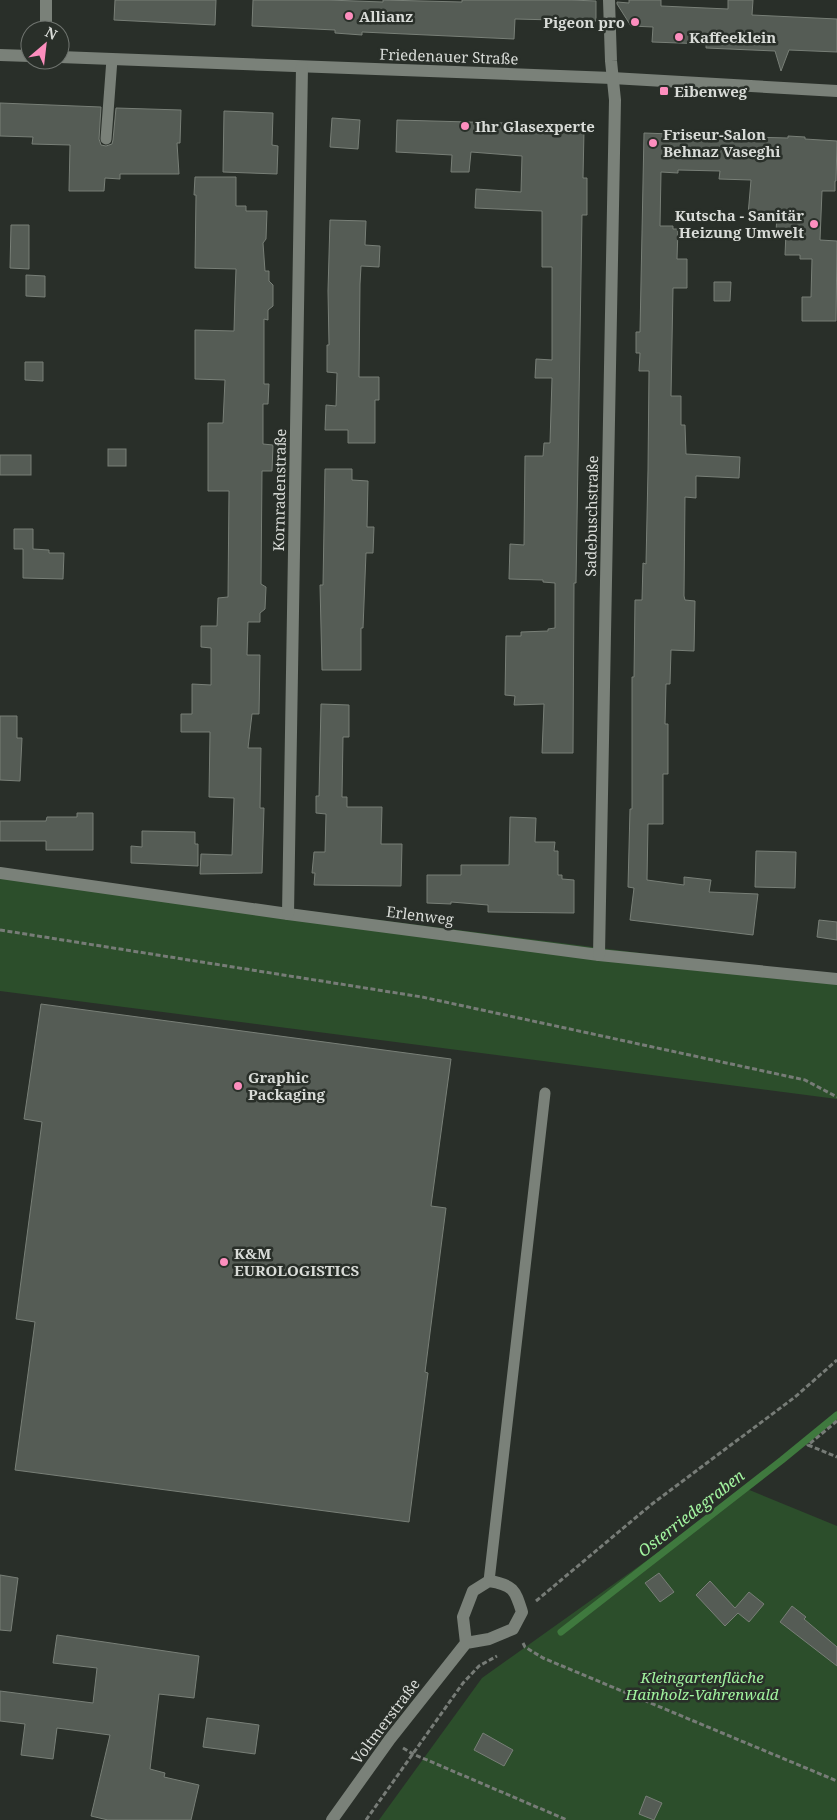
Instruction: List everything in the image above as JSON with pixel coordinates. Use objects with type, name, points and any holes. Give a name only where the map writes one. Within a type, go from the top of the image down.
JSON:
[{"type":"street","points":[[46,0],[46,20]]},
{"type":"street","name":"Sadebuschstraße","points":[[599,955],[615,100],[612,78],[610,0]]},
{"type":"street","points":[[0,55],[20,56]]},
{"type":"street","name":"Friedenauer Straße","points":[[70,57],[612,78],[837,91]]},
{"type":"street","name":"Kornradenstraße","points":[[288,914],[302,67]]},
{"type":"street","name":"Erlenweg","points":[[0,873],[288,914],[599,955],[837,980]]},
{"type":"street","points":[[489,1581],[502,1583],[516,1592],[522,1612],[513,1629],[489,1639],[466,1643],[463,1617],[473,1591],[489,1581]]},
{"type":"street","name":"Voltmerstraße","points":[[332,1820],[390,1739],[466,1643]]},
{"type":"lane","points":[[106,139],[112,59]]},
{"type":"lane","points":[[489,1581],[545,1093]]},
{"type":"path","points":[[0,930],[422,997],[805,1080],[837,1097]]},
{"type":"path","points":[[522,1612],[652,1504],[795,1397],[837,1360]]},
{"type":"path","points":[[837,1421],[808,1445],[837,1457]]},
{"type":"path","points":[[539,1606],[540,1598]]},
{"type":"path","points":[[527,1637],[522,1642],[525,1647],[543,1658],[837,1781]]},
{"type":"path","points":[[366,1820],[463,1683],[479,1666],[505,1652]]},
{"type":"path","points":[[390,1739],[413,1754],[567,1820]]},
{"type":"green space","points":[[0,872],[837,978],[837,1099],[0,991]]},
{"type":"green space","name":"Kleingartenfläche Hainholz-Vahrenwald","points":[[747,1489],[837,1526],[837,1820],[379,1820],[482,1678]]},
{"type":"building","points":[[115,0],[216,0],[215,25],[114,20]]},
{"type":"building","points":[[253,0],[383,2],[383,0],[462,2],[462,0],[596,1],[596,21],[515,19],[514,39],[362,32],[362,35],[335,33],[335,30],[252,26]]},
{"type":"building","points":[[629,0],[661,0],[661,6],[728,9],[728,0],[753,0],[752,15],[837,19],[837,52],[789,50],[781,71],[775,51],[706,48],[706,44],[652,42],[653,27],[631,26],[617,4],[617,2],[629,3]]},
{"type":"building","points":[[0,103],[101,107],[99,139],[101,145],[106,146],[112,144],[116,108],[181,110],[180,143],[177,143],[179,174],[120,174],[120,179],[105,178],[104,191],[69,191],[70,145],[32,144],[33,137],[0,136]]},
{"type":"building","points":[[224,111],[273,113],[272,145],[278,146],[277,174],[223,172]]},
{"type":"building","points":[[332,118],[360,120],[358,149],[330,147]]},
{"type":"building","points":[[397,120],[504,123],[504,126],[584,130],[583,178],[587,178],[587,215],[582,215],[576,583],[574,583],[573,753],[542,753],[544,704],[514,705],[515,696],[505,695],[506,636],[521,636],[521,632],[548,631],[548,629],[555,628],[555,583],[543,582],[543,580],[509,579],[510,544],[524,545],[525,456],[543,456],[544,443],[550,443],[552,378],[535,378],[536,359],[552,360],[552,267],[542,267],[542,211],[475,208],[476,189],[521,192],[522,156],[471,152],[469,172],[451,172],[452,155],[396,152]]},
{"type":"building","points":[[644,133],[727,136],[727,133],[749,134],[749,137],[788,138],[788,136],[837,141],[835,191],[822,191],[820,240],[837,241],[836,321],[802,321],[802,297],[811,297],[812,259],[800,259],[800,255],[785,255],[786,232],[776,232],[777,215],[748,215],[751,180],[719,179],[720,171],[678,170],[678,173],[661,172],[660,226],[673,226],[673,229],[678,229],[677,259],[687,259],[687,288],[673,288],[671,396],[681,396],[681,425],[685,425],[686,454],[740,457],[739,478],[696,476],[696,498],[685,497],[684,596],[685,600],[695,601],[694,651],[671,650],[670,684],[666,684],[665,724],[668,724],[668,774],[663,774],[663,824],[648,824],[647,880],[684,885],[684,877],[711,880],[709,892],[758,894],[753,935],[630,920],[634,888],[628,887],[630,809],[632,809],[632,677],[634,677],[635,600],[642,600],[643,563],[646,564],[648,470],[649,371],[639,371],[640,353],[636,353],[636,332],[640,332]]},
{"type":"building","points":[[195,177],[236,177],[236,206],[246,206],[246,211],[267,211],[266,239],[263,243],[265,271],[269,271],[269,281],[273,285],[273,306],[268,310],[268,320],[264,319],[264,384],[269,384],[268,404],[263,404],[263,444],[273,445],[272,471],[262,471],[261,584],[266,587],[265,609],[260,613],[260,622],[248,622],[247,655],[260,655],[259,714],[252,714],[248,748],[261,748],[260,808],[264,808],[262,873],[200,874],[201,854],[232,855],[234,798],[209,797],[210,732],[181,732],[181,714],[192,714],[192,684],[211,685],[211,648],[201,647],[201,626],[217,626],[218,598],[228,597],[229,491],[208,491],[208,423],[223,423],[225,380],[195,379],[195,330],[234,331],[236,269],[195,268]]},
{"type":"building","points":[[330,220],[366,221],[365,245],[380,246],[379,267],[361,266],[360,284],[359,377],[379,377],[379,400],[375,400],[375,443],[348,443],[348,430],[325,430],[326,405],[336,406],[337,373],[327,372]]},
{"type":"building","points":[[11,225],[29,225],[29,269],[10,268]]},
{"type":"building","points":[[26,275],[45,276],[45,297],[26,296]]},
{"type":"building","points":[[714,282],[731,282],[730,301],[714,301]]},
{"type":"building","points":[[25,362],[43,362],[43,381],[25,380]]},
{"type":"building","points":[[108,449],[126,449],[126,466],[108,466]]},
{"type":"building","points":[[0,455],[31,455],[31,475],[0,475]]},
{"type":"building","points":[[325,469],[352,469],[352,480],[368,481],[367,527],[374,527],[373,553],[366,553],[363,628],[361,628],[361,670],[322,670],[320,585],[323,585]]},
{"type":"building","points":[[14,529],[33,529],[33,549],[49,550],[49,553],[64,553],[63,579],[23,578],[23,549],[14,549]]},
{"type":"building","points":[[321,704],[349,705],[349,737],[343,737],[342,797],[347,797],[347,807],[382,807],[381,844],[402,844],[401,886],[314,885],[315,873],[312,873],[314,852],[325,852],[326,814],[316,813],[316,796],[319,796]]},
{"type":"building","points":[[0,716],[17,716],[17,738],[22,738],[20,781],[0,780]]},
{"type":"building","points":[[77,813],[93,813],[93,850],[46,850],[46,841],[0,841],[0,821],[46,821],[47,817],[77,817]]},
{"type":"building","points":[[510,817],[536,818],[535,842],[555,842],[554,851],[558,851],[558,875],[562,875],[562,879],[574,880],[574,913],[488,912],[488,905],[451,902],[451,904],[427,903],[427,875],[461,875],[461,865],[509,865]]},
{"type":"building","points":[[142,831],[195,832],[195,844],[198,844],[198,866],[131,863],[131,846],[142,847]]},
{"type":"building","points":[[756,851],[796,852],[795,888],[755,887]]},
{"type":"building","points":[[819,920],[837,922],[837,940],[817,937]]},
{"type":"building","name":"K&M EUROLOGISTICS","points":[[41,1004],[451,1059],[431,1206],[446,1208],[425,1372],[428,1373],[409,1522],[15,1470],[35,1322],[16,1319],[42,1122],[24,1119]]},
{"type":"building","points":[[659,1573],[674,1592],[660,1602],[645,1583]]},
{"type":"building","points":[[0,1575],[18,1578],[11,1631],[0,1630]]},
{"type":"building","points":[[710,1581],[735,1608],[749,1592],[764,1604],[749,1622],[738,1613],[725,1626],[696,1595]]},
{"type":"building","points":[[792,1606],[806,1617],[804,1619],[837,1647],[837,1666],[780,1622]]},
{"type":"building","points":[[57,1635],[199,1656],[194,1698],[159,1694],[150,1769],[165,1773],[164,1777],[199,1785],[191,1820],[108,1820],[91,1816],[110,1735],[57,1728],[53,1759],[21,1755],[25,1724],[0,1721],[0,1691],[93,1703],[97,1668],[53,1663]]},
{"type":"building","points":[[207,1718],[259,1725],[255,1754],[203,1747]]},
{"type":"building","points":[[483,1733],[513,1750],[504,1766],[474,1750]]},
{"type":"building","points":[[646,1796],[662,1803],[654,1820],[639,1814]]},
{"type":"waterway","name":"Osterriedegraben","points":[[561,1632],[837,1415]]},
{"type":"place","name":"Allianz","points":[[349,16]]},
{"type":"place","name":"Pigeon pro","points":[[635,22]]},
{"type":"place","name":"Kaffeeklein","points":[[679,37]]},
{"type":"place","name":"Eibenweg","points":[[664,91]]},
{"type":"place","name":"Ihr Glasexperte","points":[[465,126]]},
{"type":"place","name":"Friseur-Salon Behnaz Vaseghi","points":[[653,143]]},
{"type":"place","name":"Kutscha - Sanitär Heizung Umwelt","points":[[814,224]]},
{"type":"place","name":"Graphic Packaging","points":[[238,1086]]},
{"type":"place","name":"K&M EUROLOGISTICS","points":[[224,1262]]}]
